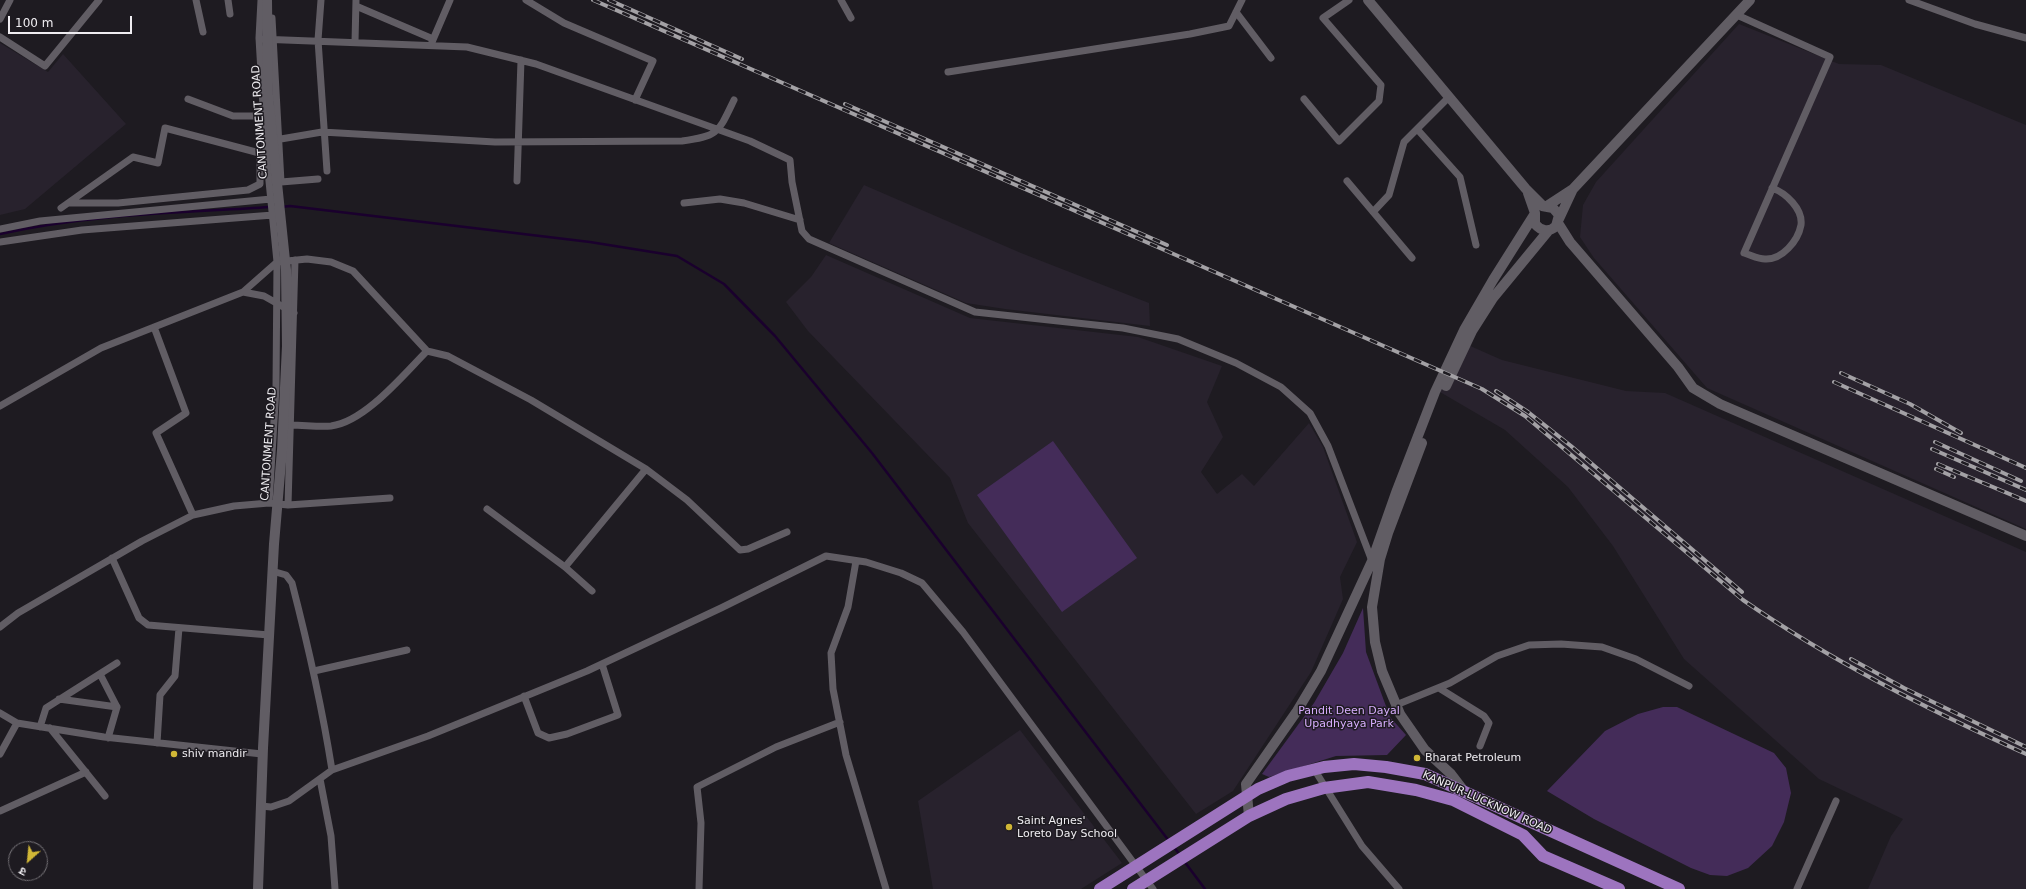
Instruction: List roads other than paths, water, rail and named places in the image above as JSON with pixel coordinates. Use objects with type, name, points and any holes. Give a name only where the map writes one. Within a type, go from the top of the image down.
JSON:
[{"type":"main road","name":"KANPUR-LUCKNOW ROAD","points":[[1100,889],[1258,789],[1288,776],[1314,769],[1354,764],[1386,767],[1425,774],[1679,889]]},
{"type":"main road","name":"KANPUR-LUCKNOW ROAD","points":[[1133,889],[1150,885],[1161,870],[1248,816],[1286,799],[1324,788],[1368,782],[1431,794],[1453,800],[1523,835],[1543,856],[1619,889]]},
{"type":"main road","points":[[1531,843],[1540,827]]},
{"type":"street","points":[[0,19],[10,0]]},
{"type":"street","points":[[0,37],[45,66],[99,0]]},
{"type":"street","points":[[196,0],[203,32]]},
{"type":"street","points":[[228,0],[230,14]]},
{"type":"street","points":[[69,203],[118,203],[248,190],[260,184],[265,142],[259,39],[261,0]]},
{"type":"street","name":"CANTONMENT ROAD","points":[[258,889],[262,754],[272,571],[273,503],[282,450],[286,346],[286,270],[268,96],[267,0]]},
{"type":"street","points":[[272,0],[282,182],[318,179]]},
{"type":"street","points":[[320,0],[318,40],[327,171]]},
{"type":"street","points":[[432,42],[450,0]]},
{"type":"street","points":[[526,0],[564,23],[653,61],[635,100]]},
{"type":"street","points":[[841,0],[851,18]]},
{"type":"street","points":[[948,72],[1190,34],[1229,26],[1242,0]]},
{"type":"street","points":[[1368,0],[1526,189],[1545,206],[1556,210],[1555,225],[1678,367],[1693,388],[1720,404],[2026,536]]},
{"type":"street","points":[[1248,816],[1246,784],[1297,711],[1321,671],[1372,561],[1397,490],[1435,392],[1464,330],[1493,280],[1534,214],[1573,189],[1750,0]]},
{"type":"street","points":[[1910,0],[1975,24],[2026,38]]},
{"type":"street","points":[[1304,99],[1339,141],[1379,101],[1381,85],[1323,18],[1344,1]]},
{"type":"street","points":[[355,42],[356,3],[432,42]]},
{"type":"street","points":[[1236,12],[1271,58]]},
{"type":"street","points":[[1736,15],[1830,57],[1772,188],[1744,253],[1766,259],[1781,255],[1793,244],[1801,225],[1798,214],[1788,197],[1772,188]]},
{"type":"street","points":[[259,39],[355,42],[432,42],[467,47],[521,60],[750,141],[790,160],[794,194],[802,230],[809,239],[975,312],[1123,328],[1178,339],[1236,363],[1281,387],[1310,413],[1328,446],[1372,561]]},
{"type":"street","points":[[517,181],[521,60]]},
{"type":"street","points":[[1372,212],[1389,195],[1404,142],[1449,97]]},
{"type":"street","points":[[188,99],[234,116],[264,116]]},
{"type":"street","points":[[265,142],[325,132],[519,142],[682,141],[706,138],[719,130],[734,100]]},
{"type":"street","points":[[61,208],[133,157],[158,163],[165,128],[263,154]]},
{"type":"street","points":[[1417,129],[1460,177],[1476,245]]},
{"type":"street","points":[[263,154],[271,199],[277,262],[278,304],[273,503]]},
{"type":"street","points":[[1347,181],[1412,258]]},
{"type":"street","points":[[1526,189],[1537,227],[1541,230],[1555,225]]},
{"type":"street","points":[[1464,791],[1451,774],[1425,750],[1400,714],[1382,671],[1375,642],[1372,607],[1378,567],[1388,533],[1438,401],[1472,331],[1493,298],[1555,225],[1573,189]]},
{"type":"street","points":[[0,229],[40,221],[271,199]]},
{"type":"street","points":[[684,203],[720,199],[744,203],[800,220]]},
{"type":"street","points":[[0,242],[82,230],[273,215]]},
{"type":"street","points":[[0,406],[101,348],[243,292],[277,262],[307,259],[331,262],[353,270],[427,351],[448,356],[531,400],[646,469],[687,500],[740,550],[748,549],[787,532]]},
{"type":"street","points":[[288,505],[295,260]]},
{"type":"street","points":[[243,292],[260,294],[294,313]]},
{"type":"street","points":[[154,327],[186,413],[156,433],[193,515]]},
{"type":"street","points":[[291,425],[331,426],[350,420],[379,400],[427,351]]},
{"type":"street","points":[[565,567],[646,469]]},
{"type":"street","points":[[0,627],[18,613],[112,558],[193,515],[234,506],[273,503],[288,505],[390,498]]},
{"type":"street","points":[[487,509],[565,567],[592,591]]},
{"type":"street","points":[[261,806],[271,807],[288,801],[332,770],[428,736],[602,664],[826,556],[856,561],[901,573],[922,583],[963,632],[1150,885]]},
{"type":"street","points":[[112,558],[139,618],[148,626],[269,635]]},
{"type":"street","points":[[856,561],[848,607],[831,653],[833,689],[846,754],[886,889]]},
{"type":"street","points":[[272,571],[286,574],[292,583],[314,670],[324,717],[332,770]]},
{"type":"street","points":[[157,743],[160,695],[175,676],[179,628]]},
{"type":"street","points":[[1396,705],[1440,688],[1497,656],[1529,645],[1561,644],[1602,647],[1636,659],[1689,686]]},
{"type":"street","points":[[314,670],[407,650]]},
{"type":"street","points":[[40,727],[46,708],[118,663]]},
{"type":"street","points":[[524,696],[538,733],[549,738],[566,734],[618,715],[602,664]]},
{"type":"street","points":[[100,674],[117,707],[108,738]]},
{"type":"street","points":[[1440,688],[1484,716],[1489,723],[1480,746]]},
{"type":"street","points":[[59,700],[117,707]]},
{"type":"street","points":[[0,713],[17,723],[108,738],[262,754]]},
{"type":"street","points":[[699,889],[701,823],[697,787],[776,747],[840,722]]},
{"type":"street","points":[[0,754],[17,723]]},
{"type":"street","points":[[50,728],[105,796]]},
{"type":"street","points":[[1314,769],[1324,788],[1362,846],[1398,889]]},
{"type":"street","points":[[0,811],[86,772]]},
{"type":"street","points":[[320,779],[331,836],[335,889]]},
{"type":"street","points":[[1797,889],[1836,801]]},
{"type":"waterway","points":[[281,207],[290,206],[590,242],[677,256],[724,284],[775,336],[872,453],[1169,841]]},
{"type":"waterway","points":[[0,234],[33,227],[100,218],[270,207]]},
{"type":"waterway","points":[[1173,846],[1180,855]]},
{"type":"waterway","points":[[1184,861],[1205,889]]},
{"type":"railway","points":[[593,0],[1482,389],[1525,416],[1743,600],[1811,644],[1846,664],[1917,702],[2026,754]]},
{"type":"railway","points":[[609,0],[742,59]]},
{"type":"railway","points":[[845,104],[1167,245]]},
{"type":"railway","points":[[1841,373],[1910,404],[1961,433]]},
{"type":"railway","points":[[1834,382],[2026,468]]},
{"type":"railway","points":[[1496,391],[1528,412],[1571,446],[1742,592]]},
{"type":"railway","points":[[1935,442],[2021,481]]},
{"type":"railway","points":[[1932,449],[2026,490]]},
{"type":"railway","points":[[1938,464],[2026,501]]},
{"type":"railway","points":[[1936,469],[1954,477]]},
{"type":"railway","points":[[1851,659],[1904,688],[2026,747]]},
{"type":"place","name":"shiv mandir","points":[[174,754]]},
{"type":"place","name":"Bharat Petroleum","points":[[1417,758]]},
{"type":"place","name":"Saint Agnes' Loreto Day School","points":[[1009,827]]},
{"type":"park label","name":"Pandit Deen Dayal Upadhyaya Park","points":[[1349,717]]}]
